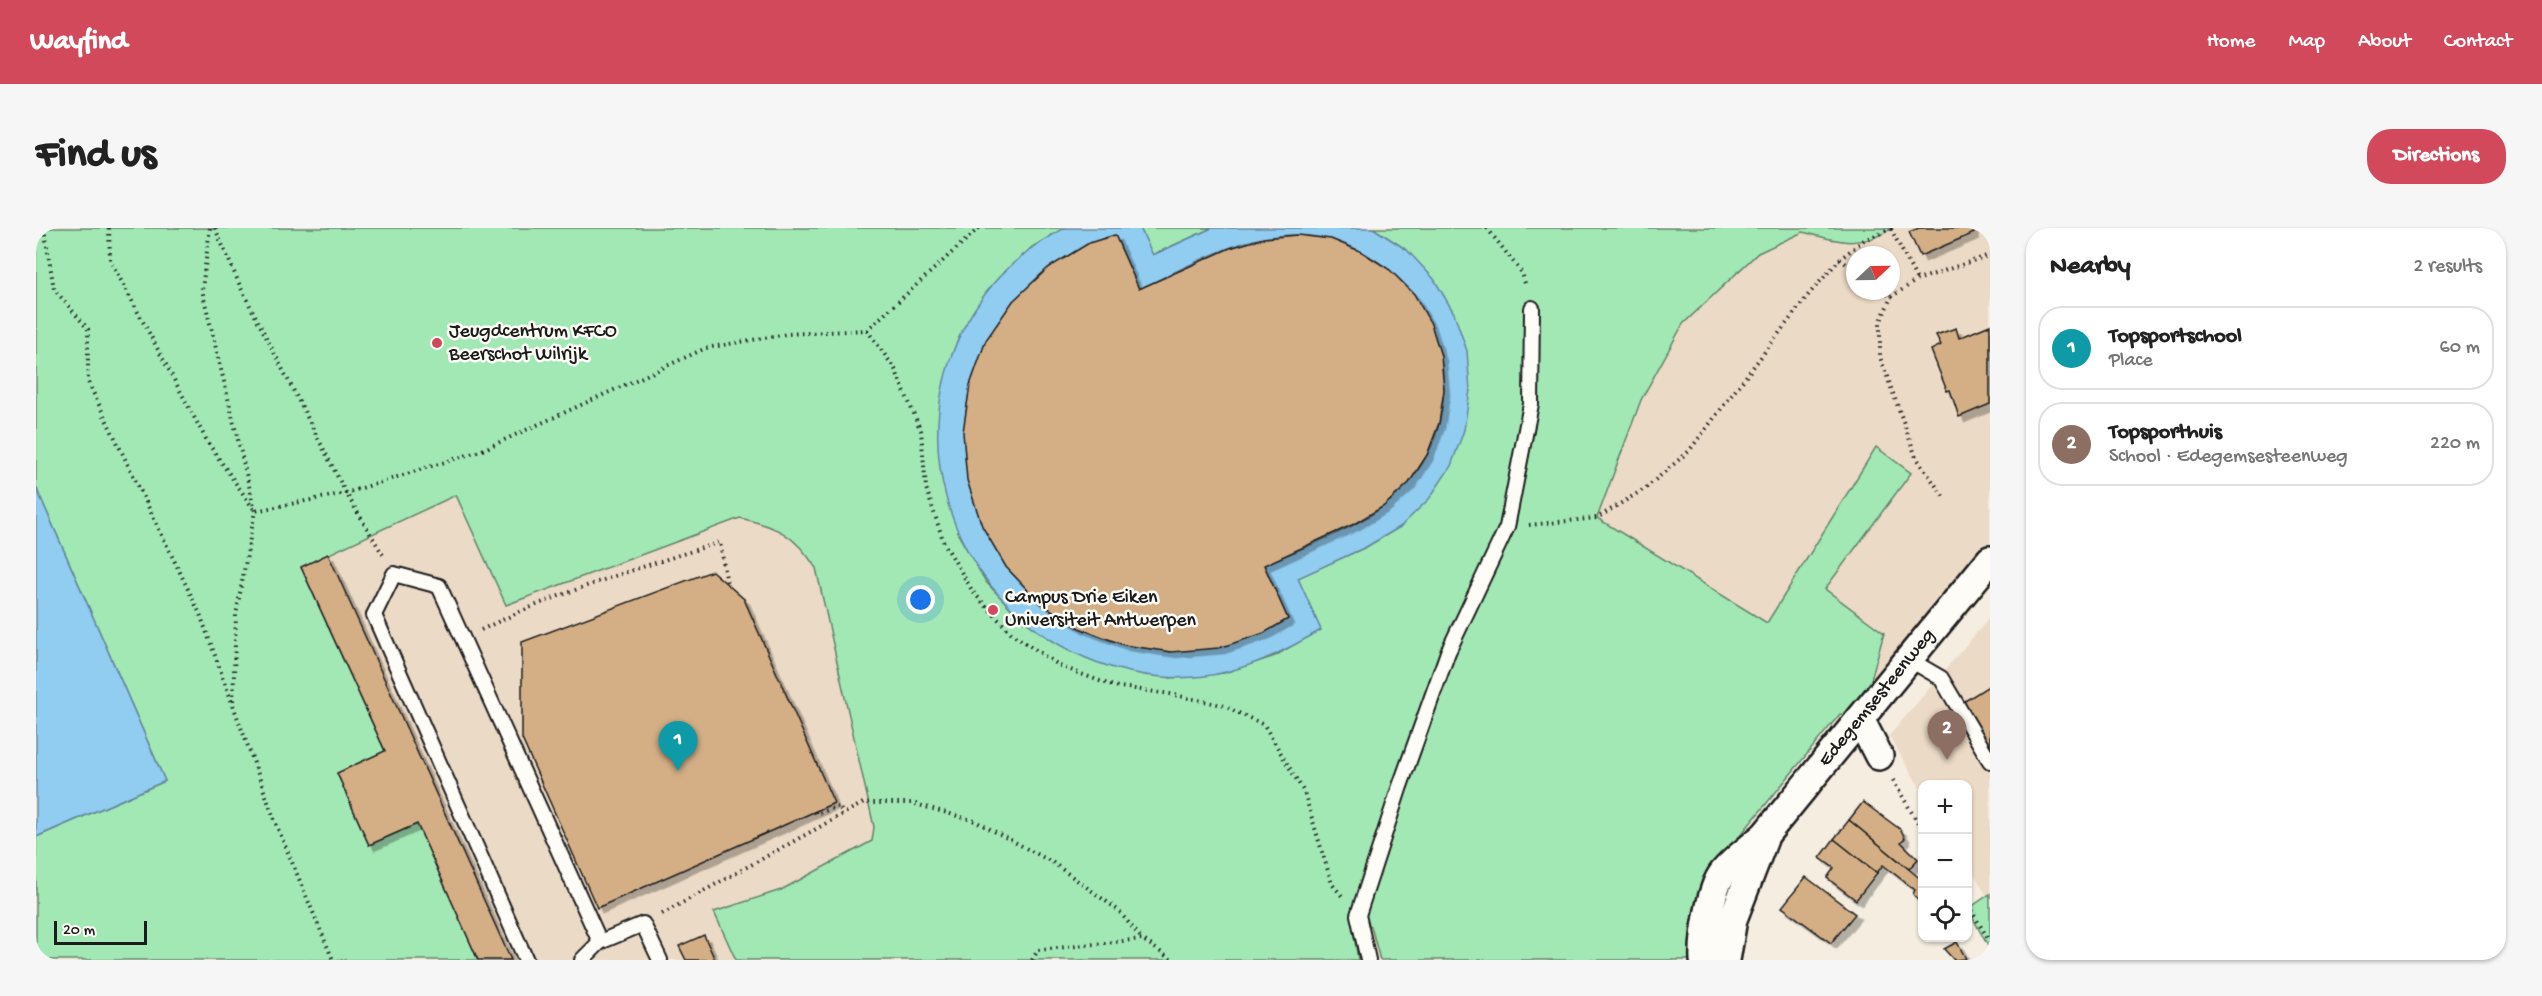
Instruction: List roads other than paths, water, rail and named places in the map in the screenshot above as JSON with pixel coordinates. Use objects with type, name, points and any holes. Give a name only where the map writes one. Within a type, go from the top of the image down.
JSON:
[{"type":"street","name":"Edegemsesteenweg","points":[[1704,960],[1703,947],[1708,914],[1722,874],[1765,835],[1990,560]]},
{"type":"street","points":[[1860,719],[1879,756]]},
{"type":"street","name":"Edegemsesteenweg","points":[[1726,960],[1733,919],[1765,835]]},
{"type":"lane","points":[[1368,960],[1358,915],[1399,789],[1448,652],[1507,527],[1531,404],[1532,308]]},
{"type":"lane","points":[[526,960],[374,615],[394,574],[439,586],[600,942]]},
{"type":"lane","points":[[1910,660],[1941,678],[1990,761]]},
{"type":"lane","points":[[582,960],[600,942],[643,924],[660,960]]},
{"type":"water","points":[[1064,228],[1140,228],[1153,255],[1212,228],[1373,228],[1407,250],[1434,279],[1454,313],[1467,351],[1470,390],[1464,430],[1451,466],[1429,499],[1400,527],[1366,547],[1298,578],[1321,630],[1275,654],[1226,672],[1177,678],[1143,675],[1096,662],[1043,634],[1000,596],[968,551],[947,499],[938,445],[942,389],[960,335],[993,284],[1017,260]],"holes":[[[1115,235],[1139,289],[1216,253],[1256,240],[1297,235],[1341,243],[1378,262],[1408,290],[1430,324],[1442,363],[1443,404],[1432,444],[1409,482],[1395,497],[1360,521],[1264,565],[1288,619],[1236,642],[1200,649],[1163,650],[1111,641],[1079,628],[1050,610],[1025,587],[991,540],[971,490],[964,437],[971,386],[990,337],[1021,294],[1063,259]]]},
{"type":"water","points":[[36,487],[165,781],[36,837]]},
{"type":"place","name":"Jeugdcentrum KFCO Beerschot Wilrijk","points":[[437,343]]},
{"type":"place","name":"Campus Drie Eiken Universiteit Antwerpen","points":[[993,610]]},
{"type":"place","name":"Topsporthuis","points":[[1947,760]]},
{"type":"place","name":"Topsportschool","points":[[678,771]]}]
